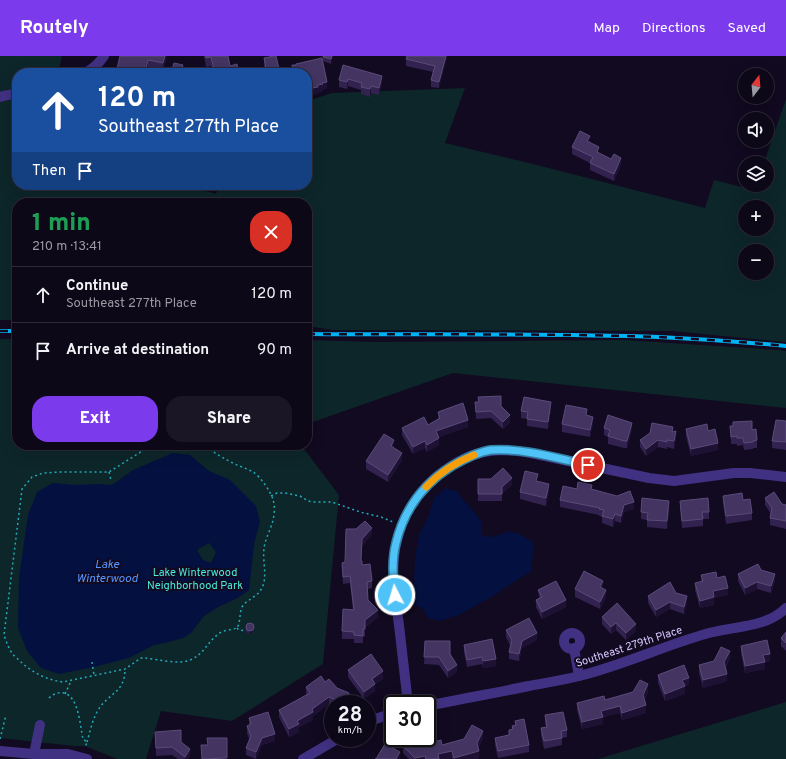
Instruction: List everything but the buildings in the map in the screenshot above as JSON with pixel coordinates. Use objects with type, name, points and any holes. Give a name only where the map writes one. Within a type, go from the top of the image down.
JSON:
[{"type":"street","points":[[93,68],[99,63],[104,56]]},
{"type":"street","points":[[0,97],[12,94]]},
{"type":"street","points":[[407,695],[393,581],[395,544],[408,512],[418,495],[443,472],[463,459],[490,450],[508,450],[526,452],[649,478],[674,481],[734,473],[750,473],[786,477]]},
{"type":"street","name":"Southeast 279th Place","points":[[436,704],[579,676],[709,633],[759,623],[772,618],[786,608]]},
{"type":"street","points":[[574,648],[579,676]]},
{"type":"street","points":[[34,754],[40,725]]},
{"type":"street","points":[[304,759],[324,747]]},
{"type":"street","points":[[0,751],[34,754],[68,754],[85,758]]},
{"type":"path","points":[[144,450],[110,472],[43,473],[32,477],[22,489],[4,635],[12,654],[34,672],[46,678],[63,682],[125,669],[141,658],[172,662],[190,661],[200,655],[217,634],[237,628],[239,630],[246,631]]},
{"type":"path","points":[[210,450],[232,463],[253,472],[258,476],[273,499],[273,521],[264,550],[263,584],[261,591],[242,607],[240,622],[237,628]]},
{"type":"path","points":[[110,472],[111,480]]},
{"type":"path","points":[[271,496],[277,493],[286,493],[300,496],[308,501],[332,502],[402,525]]},
{"type":"path","points":[[92,662],[94,675]]},
{"type":"path","points":[[85,758],[87,742],[96,713],[107,699],[120,688],[125,676],[125,669]]},
{"type":"path","points":[[65,694],[71,680]]},
{"type":"path","points":[[49,698],[61,693],[70,696],[77,706],[83,739],[87,742]]},
{"type":"path","points":[[0,739],[6,715]]},
{"type":"green space","points":[[0,56],[62,56],[59,68],[12,68],[12,190],[202,190],[216,194],[217,190],[312,190],[312,99],[332,93],[465,88],[445,143],[705,208],[714,180],[738,186],[738,192],[774,192],[774,156],[766,156],[769,148],[774,148],[774,134],[786,99],[786,342],[672,331],[333,330],[312,327],[312,198],[12,198],[12,320],[0,320]]},
{"type":"green space","name":"Lake Winterwood Neighborhood Park","points":[[0,339],[12,339],[12,450],[305,450],[339,495],[323,664],[232,721],[161,711],[146,759],[117,759],[85,746],[0,738]]},
{"type":"green space","points":[[312,340],[375,342],[623,340],[786,351],[786,408],[453,373],[312,422]]},
{"type":"green space","points":[[786,702],[786,759],[598,759]]},
{"type":"water","name":"Lake Winterwood","points":[[173,453],[190,455],[209,471],[230,480],[256,506],[260,522],[254,544],[249,590],[236,599],[220,606],[204,616],[191,633],[183,638],[154,645],[129,658],[94,667],[59,674],[41,668],[27,651],[18,628],[19,578],[28,515],[37,492],[53,483],[74,485],[112,485],[133,470]],"holes":[[[209,543],[216,552],[211,563],[203,560],[197,550]]]},
{"type":"water","points":[[446,488],[456,491],[475,513],[481,521],[482,535],[492,537],[510,531],[521,535],[534,543],[531,572],[459,615],[439,621],[428,618],[423,609],[416,605],[414,585],[415,557],[419,535],[428,517],[434,498]]},
{"type":"railway","points":[[0,331],[12,331]]},
{"type":"railway","points":[[312,334],[659,337],[786,346]]},
{"type":"slow traffic","points":[[426,487],[443,472],[463,459],[474,455]]},
{"type":"route","points":[[395,595],[393,581],[395,544],[402,525],[418,495],[443,472],[463,459],[490,450],[526,452],[588,465]]}]
